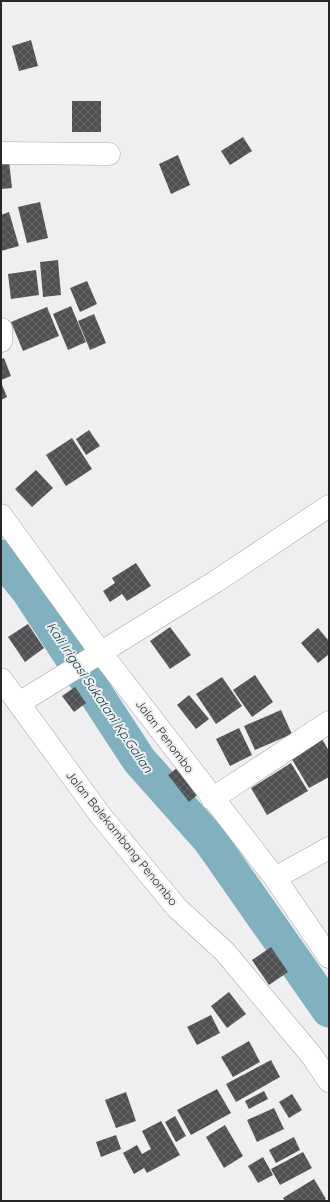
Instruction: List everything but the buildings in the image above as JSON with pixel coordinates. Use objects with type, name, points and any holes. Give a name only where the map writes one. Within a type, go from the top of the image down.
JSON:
[{"type":"street","points":[[1,153],[108,154]]},
{"type":"street","points":[[1,329],[1,341]]},
{"type":"street","points":[[18,703],[66,675],[215,582],[329,506]]},
{"type":"street","name":"Jalan Penombo","points":[[1,515],[94,657],[212,799],[275,878],[329,957]]},
{"type":"street","name":"Jalan Balekambang Penombo","points":[[1,679],[106,822],[177,908],[225,952],[312,1056],[329,1081]]},
{"type":"street","points":[[212,799],[329,722]]},
{"type":"street","points":[[275,878],[329,848]]},
{"type":"waterway","name":"Kali Irigasi Sukatani Kp.Galian","points":[[1,557],[28,590],[139,760],[210,840],[329,1010]]}]
